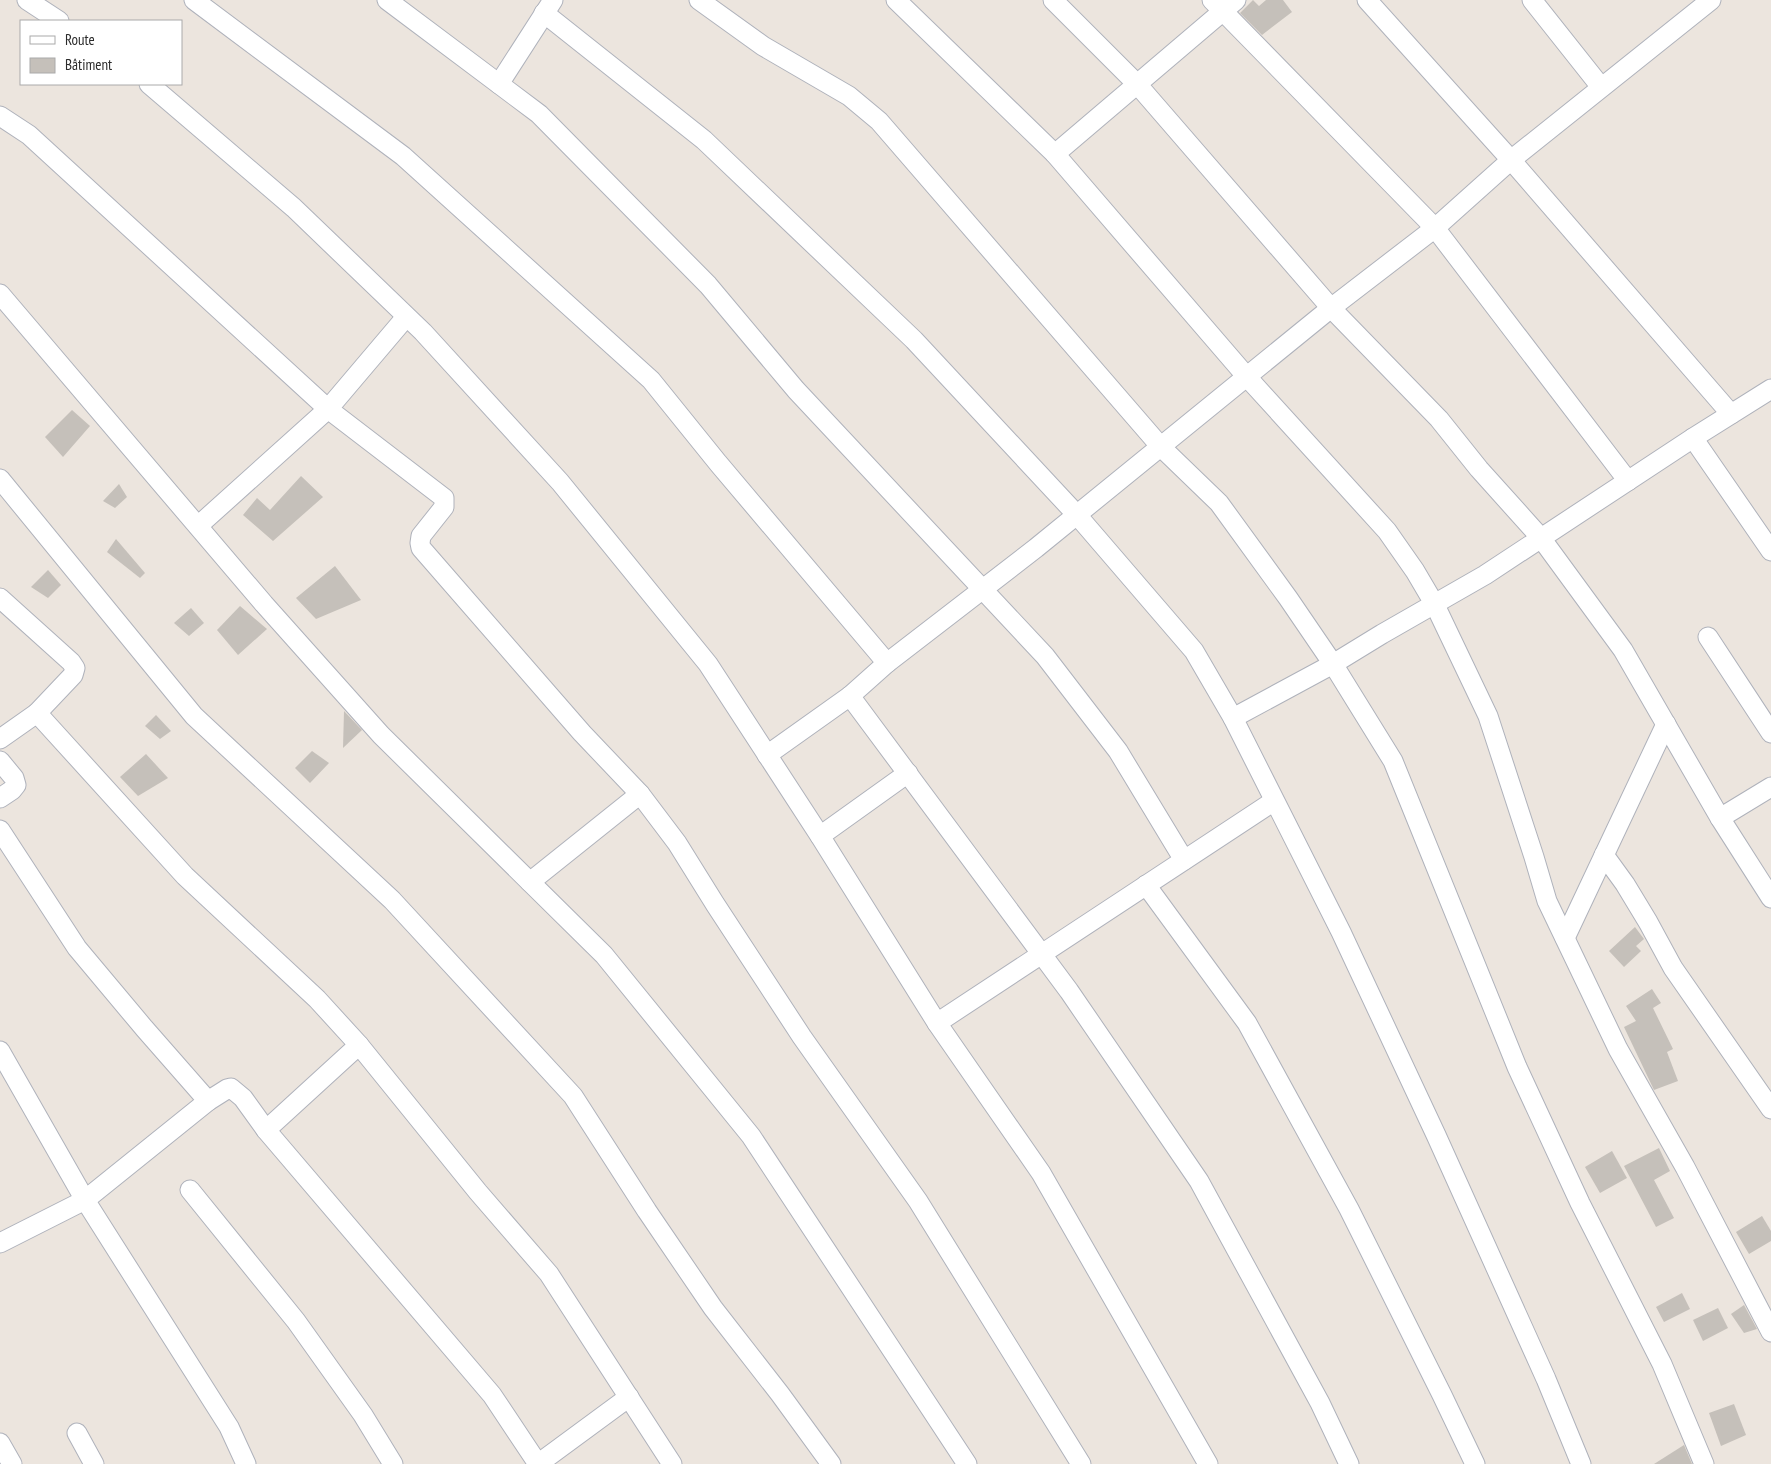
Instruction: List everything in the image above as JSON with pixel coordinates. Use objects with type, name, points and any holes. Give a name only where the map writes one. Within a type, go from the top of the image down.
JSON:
[{"type":"street","points":[[27,0],[57,20]]},
{"type":"street","points":[[194,0],[403,156],[651,380],[718,463],[887,663]]},
{"type":"street","points":[[387,0],[539,114],[708,285],[796,390],[1045,656],[1118,751],[1184,860]]},
{"type":"street","points":[[699,0],[763,46],[849,96],[878,121],[1161,447],[1219,503],[1334,664],[1392,761],[1517,1067],[1580,1203],[1662,1364],[1704,1464]]},
{"type":"street","points":[[896,0],[1055,154],[1248,377],[1387,531],[1415,571],[1435,605],[1488,716],[1547,901],[1618,1049],[1685,1167],[1771,1332]]},
{"type":"street","points":[[1053,0],[1137,84],[1331,308],[1439,419],[1479,468],[1541,538],[1622,650],[1720,818],[1771,898]]},
{"type":"street","points":[[1367,0],[1511,160],[1731,414]]},
{"type":"street","points":[[1532,0],[1601,87]]},
{"type":"street","points":[[767,755],[850,696],[887,663],[1077,515],[1331,308],[1435,228],[1511,160],[1711,0]]},
{"type":"street","points":[[1055,154],[1137,84],[1224,3],[1435,228],[1628,481]]},
{"type":"street","points":[[499,84],[548,6],[704,140],[914,340],[1077,515],[1194,651],[1233,718],[1341,932],[1436,1135],[1546,1379],[1581,1464]]},
{"type":"street","points":[[150,85],[294,208],[423,332],[560,482],[708,664],[820,836],[937,1023],[1041,1173],[1208,1464]]},
{"type":"street","points":[[0,116],[29,135],[328,409],[444,498],[444,507],[420,536],[422,548],[582,733],[640,794],[677,843],[802,1036],[918,1201],[1081,1464]]},
{"type":"street","points":[[0,294],[264,604],[381,735],[604,955],[751,1136],[967,1464]]},
{"type":"street","points":[[198,526],[328,409],[406,317]]},
{"type":"street","points":[[1233,718],[1334,664],[1485,575],[1771,389]]},
{"type":"street","points":[[1693,438],[1771,551]]},
{"type":"street","points":[[0,480],[194,716],[392,900],[573,1096],[647,1211],[713,1308],[780,1394],[831,1464]]},
{"type":"street","points":[[0,598],[71,662],[75,668],[73,675],[37,713],[0,739]]},
{"type":"street","points":[[1708,636],[1771,732]]},
{"type":"street","points":[[850,696],[1069,990],[1199,1181],[1320,1403],[1349,1464]]},
{"type":"street","points":[[37,713],[185,876],[317,999],[360,1044],[478,1192],[549,1274],[672,1464]]},
{"type":"street","points":[[1565,938],[1666,724]]},
{"type":"street","points":[[0,761],[14,778],[16,785],[0,798]]},
{"type":"street","points":[[820,836],[908,773]]},
{"type":"street","points":[[1720,818],[1771,787]]},
{"type":"street","points":[[530,882],[640,794]]},
{"type":"street","points":[[937,1023],[1274,801]]},
{"type":"street","points":[[0,830],[77,948],[208,1101]]},
{"type":"street","points":[[1604,855],[1625,884],[1673,968],[1771,1109]]},
{"type":"street","points":[[1146,885],[1247,1023],[1349,1209],[1475,1464]]},
{"type":"street","points":[[266,1130],[360,1044]]},
{"type":"street","points":[[0,1051],[85,1200],[229,1427],[246,1464]]},
{"type":"street","points":[[0,1243],[85,1200],[208,1101],[227,1089],[235,1090],[266,1130],[492,1394],[538,1464],[629,1398]]},
{"type":"street","points":[[190,1190],[296,1321],[363,1415],[393,1464]]},
{"type":"street","points":[[77,1434],[94,1464]]},
{"type":"street","points":[[0,1443],[12,1464]]},
{"type":"building","points":[[1253,0],[1259,6],[1266,0],[1283,0],[1292,12],[1262,35],[1240,13]]},
{"type":"building","points":[[72,410],[90,426],[63,457],[45,437]]},
{"type":"building","points":[[301,476],[323,497],[273,541],[243,515],[257,498],[270,510]]},
{"type":"building","points":[[119,484],[127,497],[115,508],[103,501]]},
{"type":"building","points":[[116,539],[145,573],[140,578],[107,552]]},
{"type":"building","points":[[335,566],[361,600],[316,619],[296,598]]},
{"type":"building","points":[[48,570],[61,585],[48,598],[31,587]]},
{"type":"building","points":[[240,606],[267,629],[238,655],[217,630]]},
{"type":"building","points":[[191,608],[204,623],[189,636],[174,623]]},
{"type":"building","points":[[344,711],[362,730],[343,748]]},
{"type":"building","points":[[156,715],[171,731],[160,739],[145,726]]},
{"type":"building","points":[[312,751],[329,763],[310,783],[295,768]]},
{"type":"building","points":[[146,754],[168,778],[138,796],[120,777]]},
{"type":"building","points":[[1635,927],[1644,939],[1636,946],[1641,951],[1624,967],[1609,951]]},
{"type":"building","points":[[1652,989],[1661,1003],[1653,1008],[1673,1049],[1667,1052],[1678,1081],[1654,1090],[1624,1027],[1636,1021],[1626,1006]]},
{"type":"building","points":[[1659,1148],[1670,1171],[1654,1180],[1674,1218],[1656,1227],[1624,1166]]},
{"type":"building","points":[[1612,1151],[1627,1178],[1600,1193],[1585,1167]]},
{"type":"building","points":[[1762,1216],[1771,1231],[1771,1241],[1749,1254],[1736,1232]]},
{"type":"building","points":[[1682,1293],[1690,1309],[1664,1322],[1656,1307]]},
{"type":"building","points":[[1744,1305],[1757,1329],[1744,1333],[1731,1314]]},
{"type":"building","points":[[1718,1308],[1728,1328],[1703,1341],[1693,1320]]},
{"type":"building","points":[[1734,1404],[1746,1435],[1721,1446],[1709,1413]]},
{"type":"building","points":[[1684,1445],[1692,1464],[1654,1464]]}]
